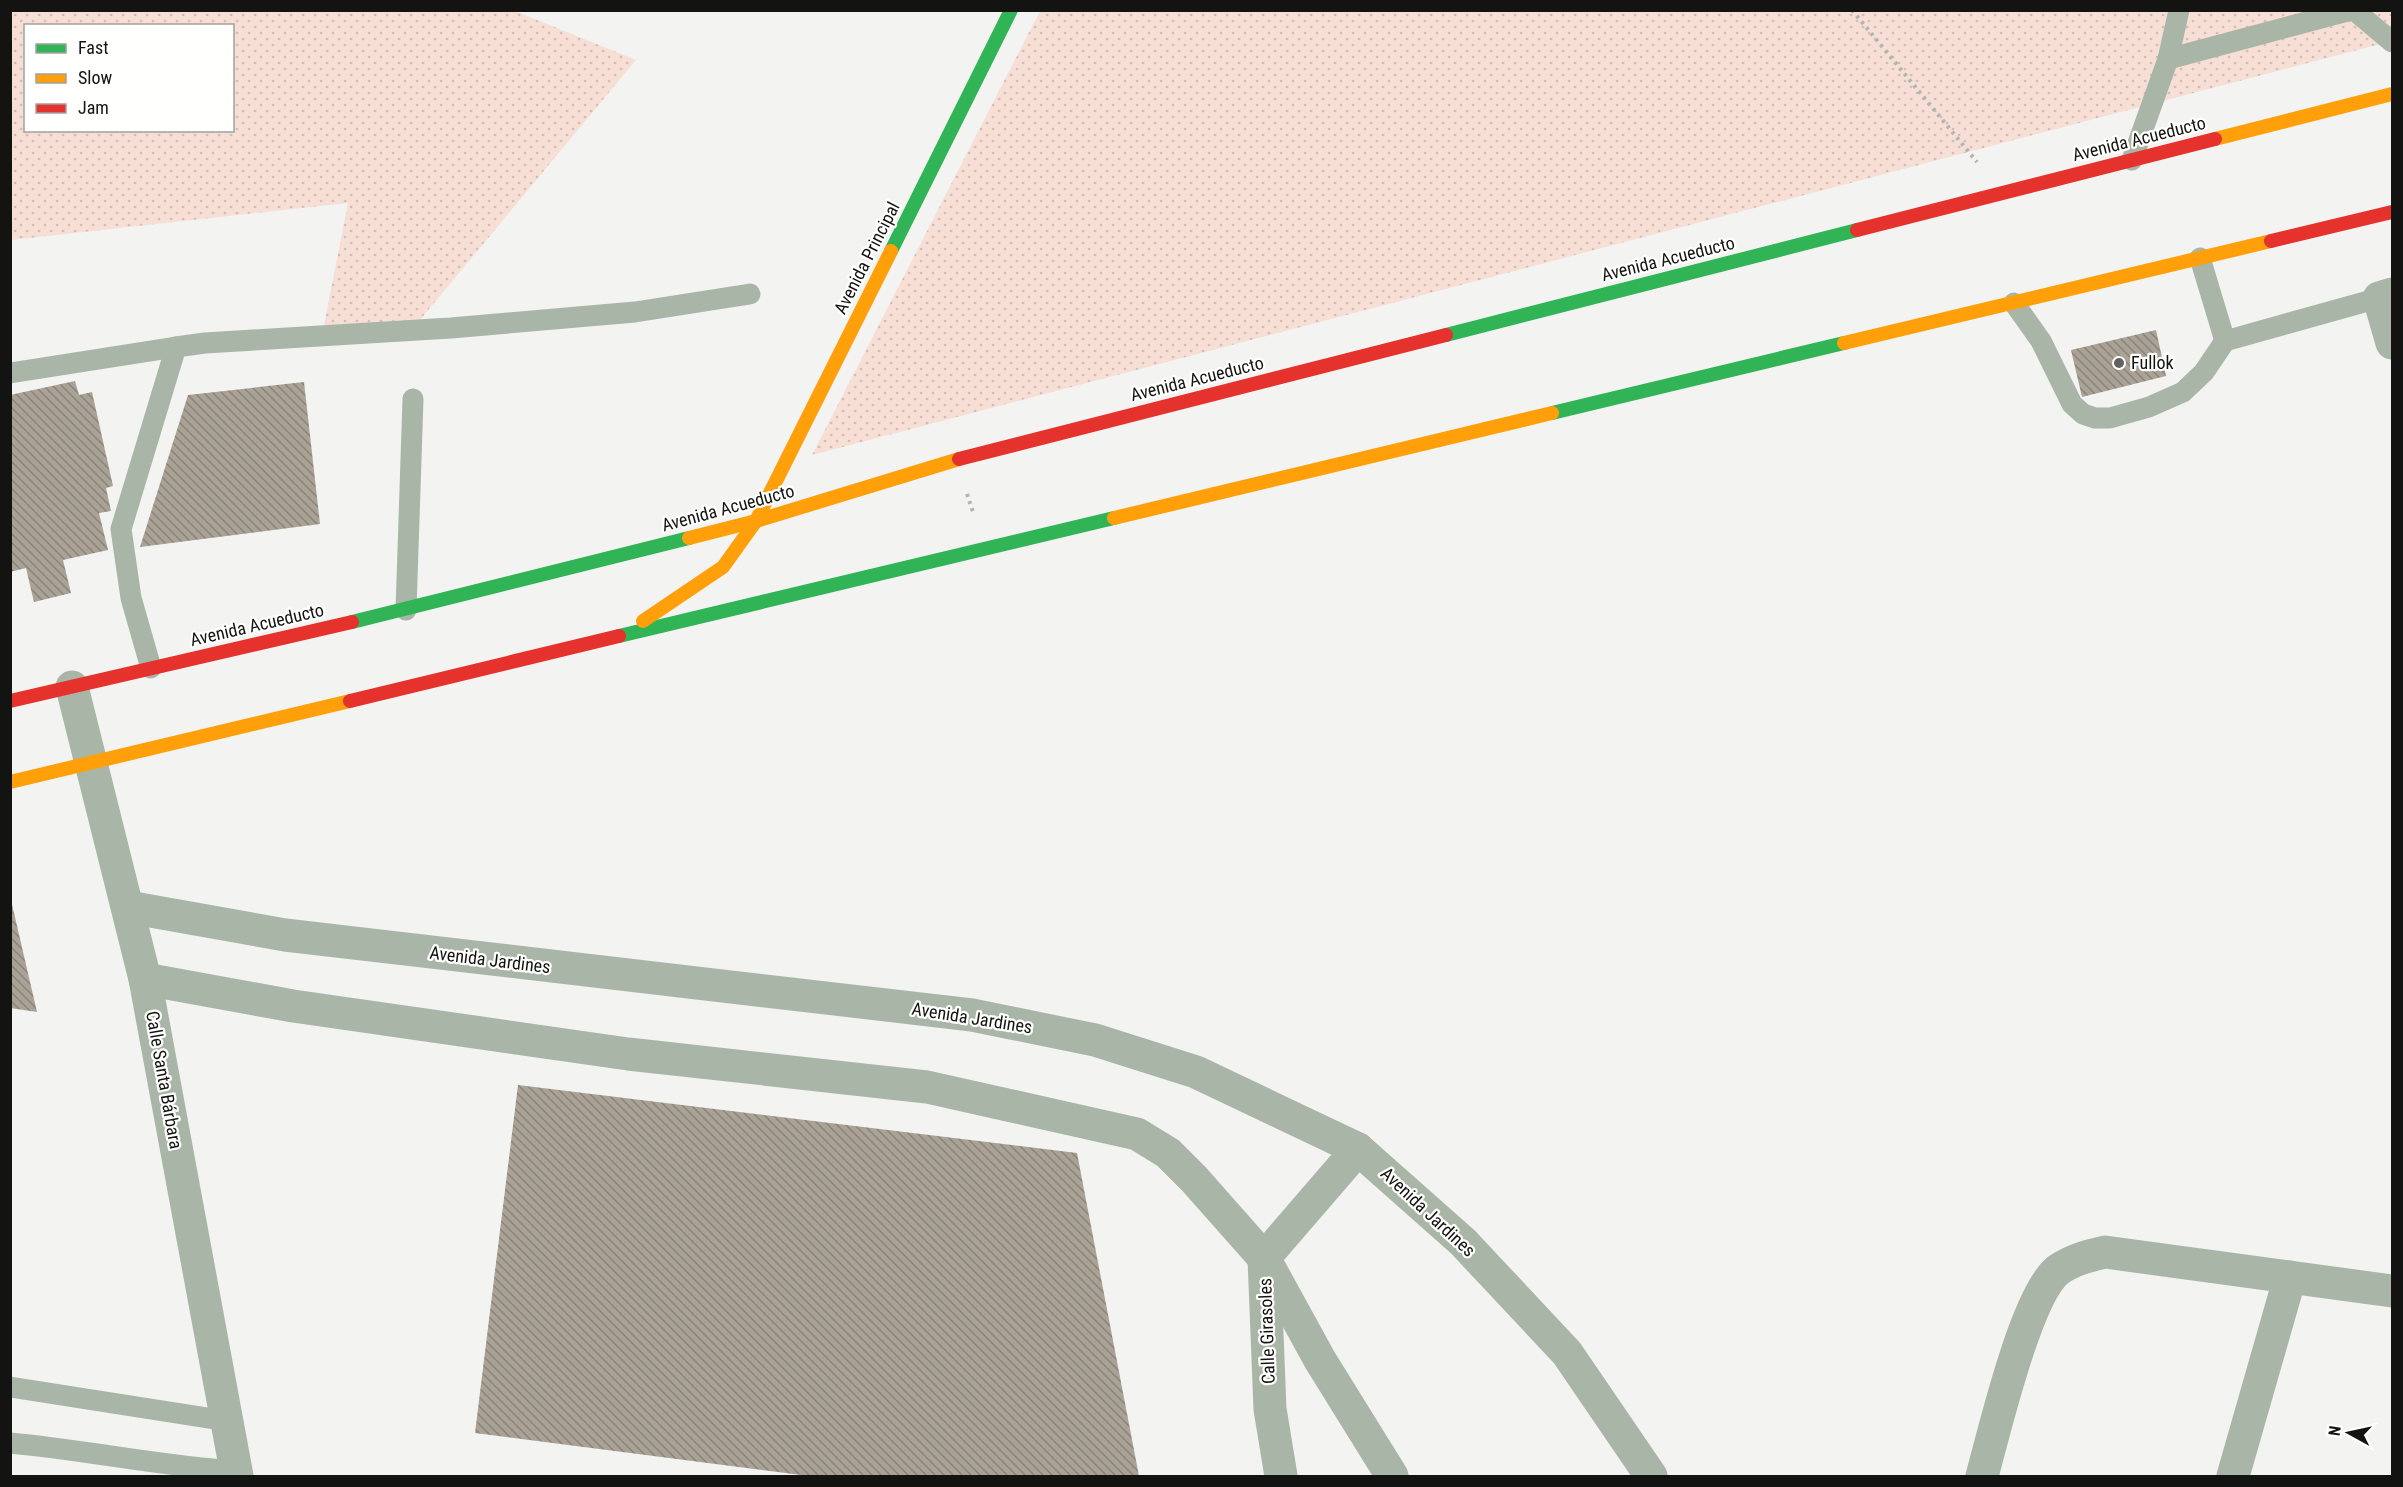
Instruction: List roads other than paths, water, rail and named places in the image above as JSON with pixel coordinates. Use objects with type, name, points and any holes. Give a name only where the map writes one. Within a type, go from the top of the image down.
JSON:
[{"type":"street","name":"Avenida Principal","points":[[620,636],[723,567],[756,521],[1011,10]]},
{"type":"street","name":"Avenida Acueducto","points":[[10,701],[406,610],[756,521],[954,460],[2392,94]]},
{"type":"street","points":[[10,782],[2392,212]]},
{"type":"street","points":[[2386,296],[2392,343]]},
{"type":"street","name":"Calle Santa Bárbara","points":[[72,687],[145,979],[236,1473]]},
{"type":"street","name":"Avenida Jardines","points":[[128,907],[285,935],[972,1015],[1095,1040],[1196,1071],[1359,1149],[1463,1242],[1567,1353],[1651,1476]]},
{"type":"street","points":[[145,979],[293,1006],[628,1054],[927,1087],[1137,1134],[1167,1154],[1188,1173],[1264,1258],[1320,1360],[1392,1476]]},
{"type":"street","name":"Calle Girasoles","points":[[1281,1476],[1270,1409],[1264,1258],[1359,1149]]},
{"type":"street","points":[[1982,1476],[2027,1321],[2039,1293],[2056,1271],[2077,1259],[2105,1252],[2392,1291]]},
{"type":"street","points":[[2233,1476],[2290,1277]]},
{"type":"lane","points":[[2132,160],[2168,59],[2179,10]]},
{"type":"lane","points":[[2168,59],[2353,10],[2392,42]]},
{"type":"lane","points":[[2200,258],[2225,340]]},
{"type":"lane","points":[[10,373],[205,343],[451,328],[635,312],[750,294]]},
{"type":"lane","points":[[2014,303],[2041,341],[2072,404],[2083,414],[2095,418],[2110,418],[2149,407],[2183,392],[2204,372],[2225,340],[2386,296]]},
{"type":"lane","points":[[151,668],[131,598],[121,529],[176,347]]},
{"type":"lane","points":[[406,610],[413,399]]},
{"type":"lane","points":[[10,1387],[227,1421]]},
{"type":"lane","points":[[10,1443],[57,1447],[186,1468],[236,1473]]},
{"type":"place","name":"Fullok","points":[[2119,363]]}]
